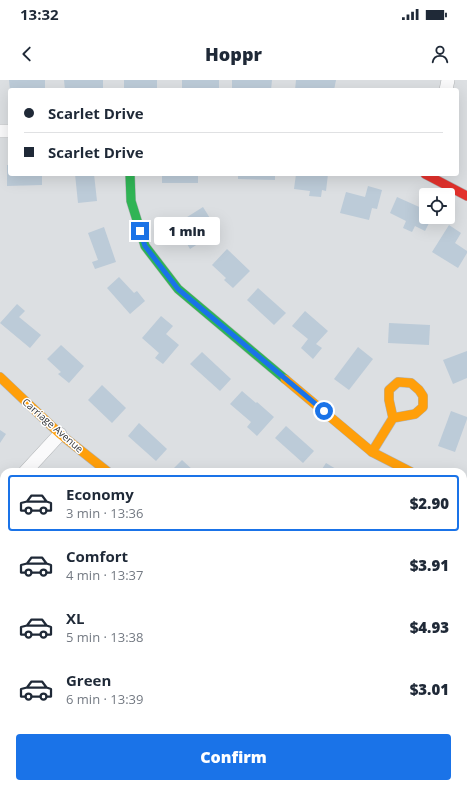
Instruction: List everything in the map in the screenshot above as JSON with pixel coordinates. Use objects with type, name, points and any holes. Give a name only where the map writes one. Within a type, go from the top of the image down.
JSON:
[{"type":"street","points":[[130,176],[131,201],[145,246],[178,289],[372,452],[403,468]]},
{"type":"street","points":[[429,176],[467,196]]},
{"type":"street","name":"Carriage Avenue","points":[[0,377],[60,434],[103,468]]},
{"type":"street","points":[[372,452],[393,418],[389,400],[389,390],[398,382],[411,383],[423,396],[423,407],[415,414],[393,418]]},
{"type":"street","points":[[29,468],[60,434]]},
{"type":"building","points":[[9,80],[45,80],[45,88],[10,88]]},
{"type":"building","points":[[64,80],[103,80],[103,88],[65,88]]},
{"type":"building","points":[[124,80],[157,80],[157,88],[124,88]]},
{"type":"building","points":[[182,80],[219,80],[219,88],[182,88]]},
{"type":"building","points":[[232,80],[272,80],[271,88],[232,88]]},
{"type":"building","points":[[296,80],[336,80],[334,88],[295,88]]},
{"type":"building","points":[[7,165],[8,176],[42,176],[42,185],[7,186]]},
{"type":"building","points":[[75,176],[94,176],[97,201],[78,203]]},
{"type":"building","points":[[162,176],[198,176],[198,183],[162,183]]},
{"type":"building","points":[[238,176],[275,176],[275,180],[238,179]]},
{"type":"building","points":[[296,176],[328,176],[326,191],[322,190],[321,197],[309,196],[310,191],[294,189]]},
{"type":"building","points":[[368,186],[382,190],[377,209],[372,208],[369,220],[340,213],[346,192],[365,197]]},
{"type":"building","points":[[397,197],[419,207],[419,224],[428,224],[425,231],[415,226],[412,232],[403,228],[406,221],[390,213]]},
{"type":"building","points":[[203,207],[218,231],[190,249],[183,237],[192,231],[184,219]]},
{"type":"building","points":[[449,225],[461,233],[455,243],[467,251],[458,268],[432,252]]},
{"type":"building","points":[[104,227],[116,262],[95,269],[92,262],[98,260],[88,233]]},
{"type":"building","points":[[227,249],[250,271],[233,288],[224,280],[226,278],[212,265]]},
{"type":"building","points":[[119,277],[134,293],[137,291],[145,301],[130,314],[107,288]]},
{"type":"building","points":[[258,288],[286,313],[274,325],[247,300]]},
{"type":"building","points":[[17,304],[25,311],[19,317],[41,335],[30,348],[0,323]]},
{"type":"building","points":[[305,311],[328,331],[316,344],[322,348],[313,359],[301,348],[308,339],[292,326]]},
{"type":"building","points":[[161,316],[173,326],[166,334],[179,345],[163,364],[155,358],[159,353],[142,338]]},
{"type":"building","points":[[389,323],[430,325],[429,345],[388,343]]},
{"type":"building","points":[[61,345],[84,366],[69,383],[58,374],[61,372],[47,359]]},
{"type":"building","points":[[358,347],[373,359],[349,390],[334,379]]},
{"type":"building","points":[[467,351],[467,378],[453,384],[443,360]]},
{"type":"building","points":[[202,352],[231,379],[220,391],[190,364]]},
{"type":"building","points":[[102,385],[126,408],[112,423],[88,400]]},
{"type":"building","points":[[242,391],[274,417],[257,436],[247,427],[251,422],[230,404]]},
{"type":"building","points":[[451,411],[467,417],[455,452],[438,446]]},
{"type":"building","points":[[139,423],[167,449],[156,461],[128,436]]},
{"type":"building","points":[[286,426],[314,451],[303,463],[275,438]]},
{"type":"building","points":[[0,430],[6,434],[0,443]]},
{"type":"building","points":[[182,460],[191,468],[174,468]]},
{"type":"building","points":[[326,463],[334,468],[323,468]]},
{"type":"traffic: fast","points":[[130,176],[131,201],[145,246],[178,289],[285,379]]},
{"type":"traffic: slow","points":[[0,377],[60,434],[103,468]]},
{"type":"traffic: slow","points":[[285,379],[372,452],[403,468]]},
{"type":"traffic: slow","points":[[372,452],[393,418],[389,400],[389,390],[398,382],[411,383],[423,396],[423,407],[415,414],[393,418]]},
{"type":"traffic: jam","points":[[429,176],[467,196]]},
{"type":"route","points":[[140,231],[145,246],[178,289],[324,411]]}]
